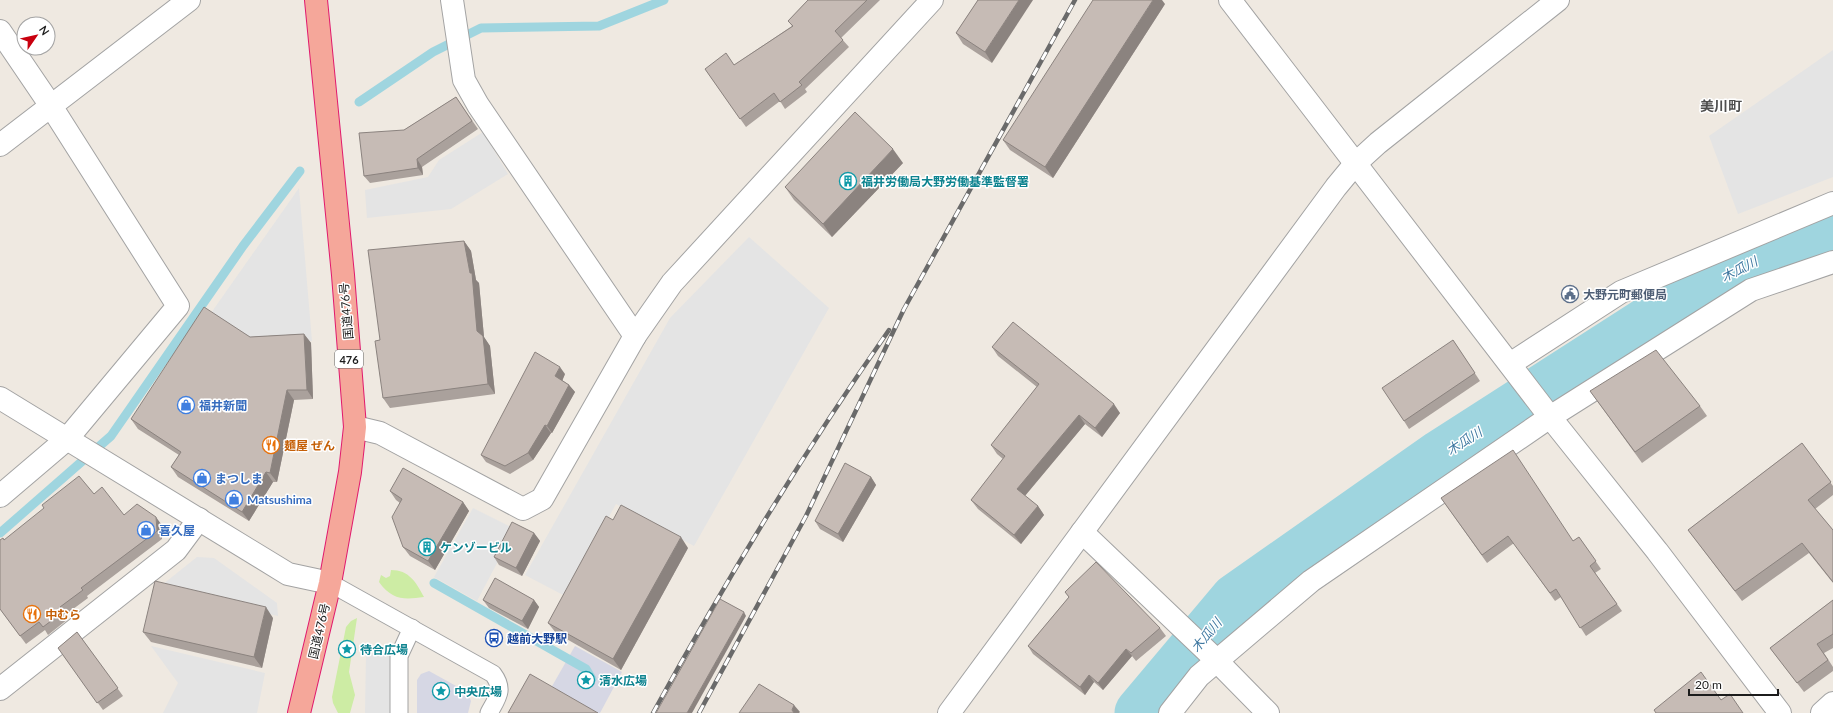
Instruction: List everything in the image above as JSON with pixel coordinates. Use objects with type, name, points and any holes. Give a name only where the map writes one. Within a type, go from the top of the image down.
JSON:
[{"type":"highway","name":"国道476号","points":[[299,713],[330,582],[350,472],[355,427],[343,275],[316,0]]},
{"type":"street","points":[[0,145],[189,0]]},
{"type":"street","points":[[355,427],[380,433],[523,509],[542,499],[635,336],[672,283],[932,0]]},
{"type":"street","points":[[1230,0],[1545,411],[1657,551],[1780,713]]},
{"type":"street","points":[[949,713],[1336,187],[1355,164],[1378,143],[1558,0]]},
{"type":"street","points":[[454,10],[464,80],[478,106],[635,336]]},
{"type":"street","points":[[0,31],[51,106],[178,306],[73,442],[0,496]]},
{"type":"street","points":[[1515,371],[1621,292],[1833,203]]},
{"type":"street","points":[[1170,713],[1214,658],[1311,581],[1545,411],[1752,290],[1833,262]]},
{"type":"street","points":[[0,398],[288,574],[330,582]]},
{"type":"street","points":[[0,689],[176,550],[199,520]]},
{"type":"street","points":[[1082,532],[1214,658],[1268,713]]},
{"type":"street","points":[[1822,713],[1833,703]]},
{"type":"lane","points":[[330,582],[493,674],[498,680],[500,693],[489,713]]},
{"type":"lane","points":[[399,713],[399,656],[412,628]]},
{"type":"green space","points":[[391,570],[403,572],[411,578],[418,586],[424,597],[399,597],[384,588],[379,582],[381,575],[386,578],[390,576]]},
{"type":"green space","name":"待合広場","points":[[357,618],[349,672],[355,695],[350,713],[338,713],[332,697],[346,627],[351,621]]},
{"type":"shaded area","points":[[1833,50],[1833,177],[1738,214],[1709,136]]},
{"type":"shaded area","points":[[483,132],[508,174],[451,209],[367,218],[365,190],[428,177],[439,160]]},
{"type":"shaded area","points":[[299,188],[312,341],[259,344],[211,313]]},
{"type":"shaded area","points":[[749,237],[829,308],[694,546],[616,504],[565,596],[525,575],[670,318]]},
{"type":"shaded area","points":[[473,508],[515,529],[477,601],[434,577]]},
{"type":"shaded area","points":[[197,557],[214,558],[277,603],[278,616],[157,589]]},
{"type":"shaded area","points":[[151,646],[265,673],[257,713],[163,713],[178,683]]},
{"type":"shaded area","name":"清水広場","points":[[575,646],[622,672],[600,713],[596,713],[551,688]]},
{"type":"shaded area","points":[[366,653],[392,654],[391,713],[365,713]]},
{"type":"shaded area","name":"中央広場","points":[[429,671],[467,692],[471,701],[468,713],[417,713],[417,680],[421,674]]},
{"type":"building","points":[[808,0],[867,0],[835,31],[843,40],[799,82],[802,85],[780,102],[774,93],[740,119],[705,69],[726,53],[734,65],[793,26],[788,21]]},
{"type":"building","points":[[978,0],[1019,0],[985,52],[956,33]]},
{"type":"building","points":[[1093,0],[1153,0],[1045,167],[1003,140]]},
{"type":"building","points":[[456,97],[472,121],[417,159],[418,168],[364,176],[359,133],[404,130]]},
{"type":"building","name":"福井労働局大野労働基準監督署","points":[[855,112],[893,149],[823,224],[785,187]]},
{"type":"building","points":[[464,241],[470,273],[472,273],[477,331],[483,336],[488,384],[383,398],[375,341],[380,340],[368,250]]},
{"type":"building","points":[[204,307],[250,337],[304,334],[307,390],[287,390],[270,473],[266,472],[242,512],[171,467],[181,452],[131,419]]},
{"type":"building","points":[[1013,322],[1114,404],[1095,428],[1079,415],[1017,489],[1038,506],[1014,535],[971,500],[1005,456],[991,445],[1039,384],[992,347]]},
{"type":"building","points":[[1453,340],[1475,373],[1404,421],[1382,388]]},
{"type":"building","points":[[1656,350],[1700,406],[1635,452],[1590,391]]},
{"type":"building","points":[[535,352],[560,367],[555,376],[569,385],[547,426],[545,425],[528,453],[505,466],[481,455]]},
{"type":"building","points":[[1802,443],[1831,482],[1808,500],[1833,530],[1833,582],[1802,543],[1735,591],[1688,530]]},
{"type":"building","points":[[1513,450],[1573,541],[1579,537],[1596,561],[1590,566],[1617,604],[1580,628],[1556,589],[1550,593],[1508,536],[1482,555],[1441,498]]},
{"type":"building","points":[[845,463],[871,477],[838,534],[815,521]]},
{"type":"building","points":[[403,468],[463,502],[428,561],[403,547],[392,517],[402,499],[390,491]]},
{"type":"building","points":[[79,476],[94,494],[102,487],[124,515],[137,504],[156,517],[157,531],[81,588],[83,590],[60,607],[63,612],[43,627],[39,622],[20,636],[0,609],[0,540],[3,538],[4,540],[44,508],[42,505]]},
{"type":"building","points":[[621,505],[681,537],[613,659],[548,623],[606,516],[613,520]]},
{"type":"building","points":[[512,522],[534,533],[516,568],[494,557]]},
{"type":"building","points":[[1096,562],[1160,628],[1131,653],[1126,649],[1098,683],[1089,675],[1080,687],[1028,646],[1069,597],[1065,592]]},
{"type":"building","points":[[495,578],[534,600],[522,621],[483,600]]},
{"type":"building","points":[[155,581],[266,607],[254,657],[143,632]]},
{"type":"building","points":[[720,599],[744,612],[687,713],[656,713]]},
{"type":"building","points":[[1833,600],[1833,634],[1817,644],[1828,660],[1797,683],[1770,648]]},
{"type":"building","points":[[77,632],[118,688],[97,703],[58,648]]},
{"type":"building","points":[[1701,672],[1721,700],[1730,694],[1743,713],[1656,713],[1654,710]]},
{"type":"building","points":[[530,674],[598,713],[508,713]]},
{"type":"building","points":[[759,684],[794,705],[792,710],[794,713],[739,713]]},
{"type":"waterway","points":[[359,102],[433,52],[481,28],[599,26],[664,0]]},
{"type":"waterway","points":[[0,533],[111,436],[243,246],[300,171]]},
{"type":"waterway","name":"木瓜川","points":[[1141,713],[1236,600],[1441,456],[1698,291],[1754,260],[1833,232]]},
{"type":"waterway","points":[[434,583],[586,669],[592,679]]},
{"type":"railway","points":[[699,713],[806,516],[904,309],[1075,0]]},
{"type":"railway","points":[[653,713],[708,615],[766,518],[826,423],[889,330]]},
{"type":"place","name":"福井労働局大野労働基準監督署","points":[[848,181]]},
{"type":"place","name":"大野元町郵便局","points":[[1570,294]]},
{"type":"place","name":"福井新聞","points":[[186,405]]},
{"type":"place","name":"麺屋 ぜん","points":[[271,445]]},
{"type":"place","name":"まつしま","points":[[202,478]]},
{"type":"place","name":"Matsushima","points":[[234,499]]},
{"type":"place","name":"喜久屋","points":[[146,530]]},
{"type":"place","name":"ケンゾービル","points":[[427,547]]},
{"type":"place","name":"中むら","points":[[32,614]]},
{"type":"place","name":"越前大野駅","points":[[494,638]]},
{"type":"place","name":"待合広場","points":[[347,649]]},
{"type":"place","name":"清水広場","points":[[586,680]]},
{"type":"place","name":"中央広場","points":[[441,691]]},
{"type":"district","name":"美川町","points":[[1721,105]]}]
